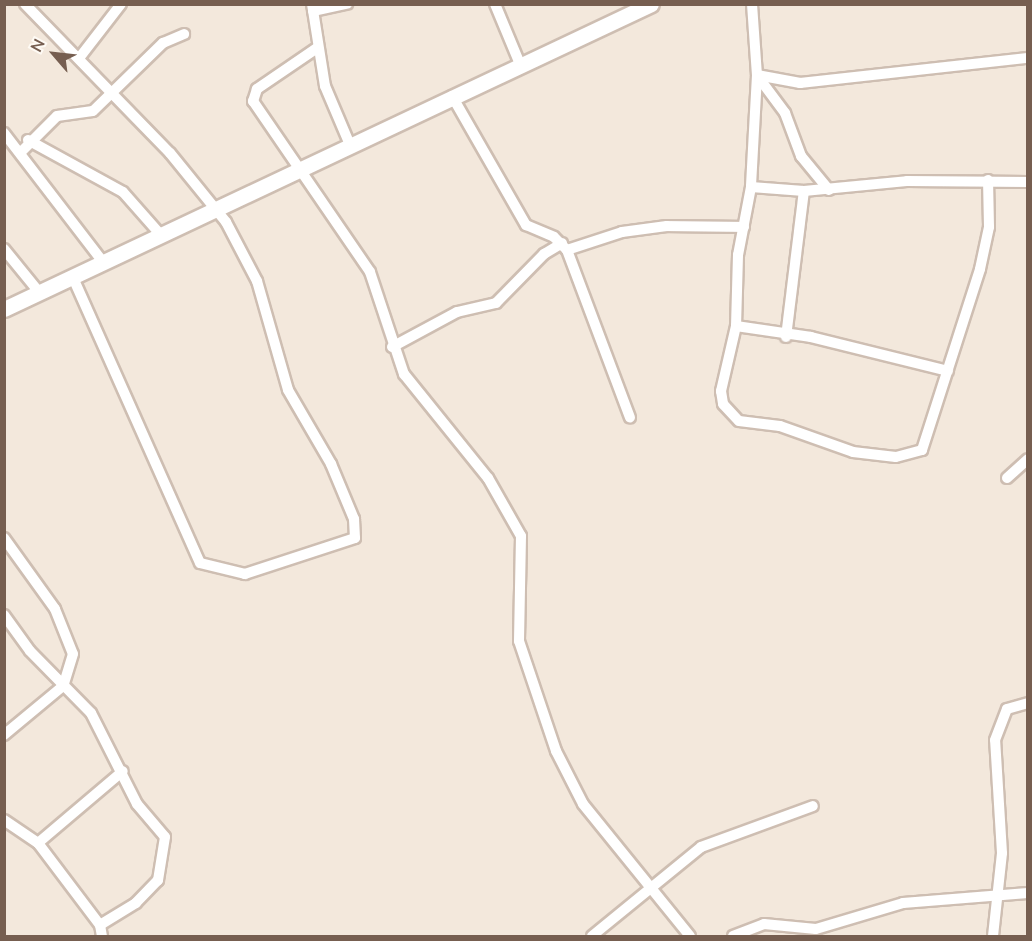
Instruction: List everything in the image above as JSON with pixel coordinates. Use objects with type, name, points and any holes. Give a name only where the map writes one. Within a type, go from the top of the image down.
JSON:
[{"type":"street","points":[[25,4],[80,57],[216,207],[257,281],[288,390],[331,464],[354,519],[355,538],[245,574],[200,563],[72,276]]},
{"type":"street","points":[[80,57],[121,4]]},
{"type":"street","points":[[347,4],[313,8],[317,48],[325,86],[350,145]]},
{"type":"street","points":[[495,4],[520,64]]},
{"type":"street","points":[[4,309],[216,207],[651,4]]},
{"type":"street","points":[[752,4],[757,75],[751,187],[744,227],[736,326],[721,391],[728,412],[739,421],[780,426],[853,452],[896,457],[922,450],[980,269],[989,227],[988,180]]},
{"type":"street","points":[[22,151],[28,140],[57,116],[93,111],[114,94],[163,43],[184,34]]},
{"type":"street","points":[[317,48],[253,95],[297,169],[370,272],[392,346],[412,386],[446,420],[488,478],[521,536],[519,641],[556,751],[583,804],[690,936]]},
{"type":"street","points":[[757,75],[800,83],[1028,58]]},
{"type":"street","points":[[757,75],[786,113],[801,156],[829,190]]},
{"type":"street","points":[[452,96],[526,225],[565,247],[630,418]]},
{"type":"street","points":[[4,133],[22,151],[104,262]]},
{"type":"street","points":[[28,140],[123,192],[160,234]]},
{"type":"street","points":[[751,187],[804,191],[988,180],[1028,182]]},
{"type":"street","points":[[786,336],[804,191]]},
{"type":"street","points":[[392,346],[457,312],[496,303],[544,254],[645,229],[744,227]]},
{"type":"street","points":[[4,249],[39,292]]},
{"type":"street","points":[[736,326],[948,371]]},
{"type":"street","points":[[1007,478],[1028,459]]},
{"type":"street","points":[[4,538],[70,638],[72,671],[63,686],[4,735]]},
{"type":"street","points":[[4,615],[63,686],[91,713],[123,771],[137,804],[165,837],[163,869],[136,903],[101,931],[38,843],[7,826]]},
{"type":"street","points":[[993,936],[995,898],[1002,853],[995,740],[1007,709],[1028,703]]},
{"type":"street","points":[[38,843],[123,771]]},
{"type":"street","points":[[600,934],[701,847],[813,806]]},
{"type":"street","points":[[732,936],[764,924],[816,929],[903,903],[995,898],[1028,893]]},
{"type":"shaded area","points":[[5,5],[1027,5],[1027,936],[5,936]]}]
